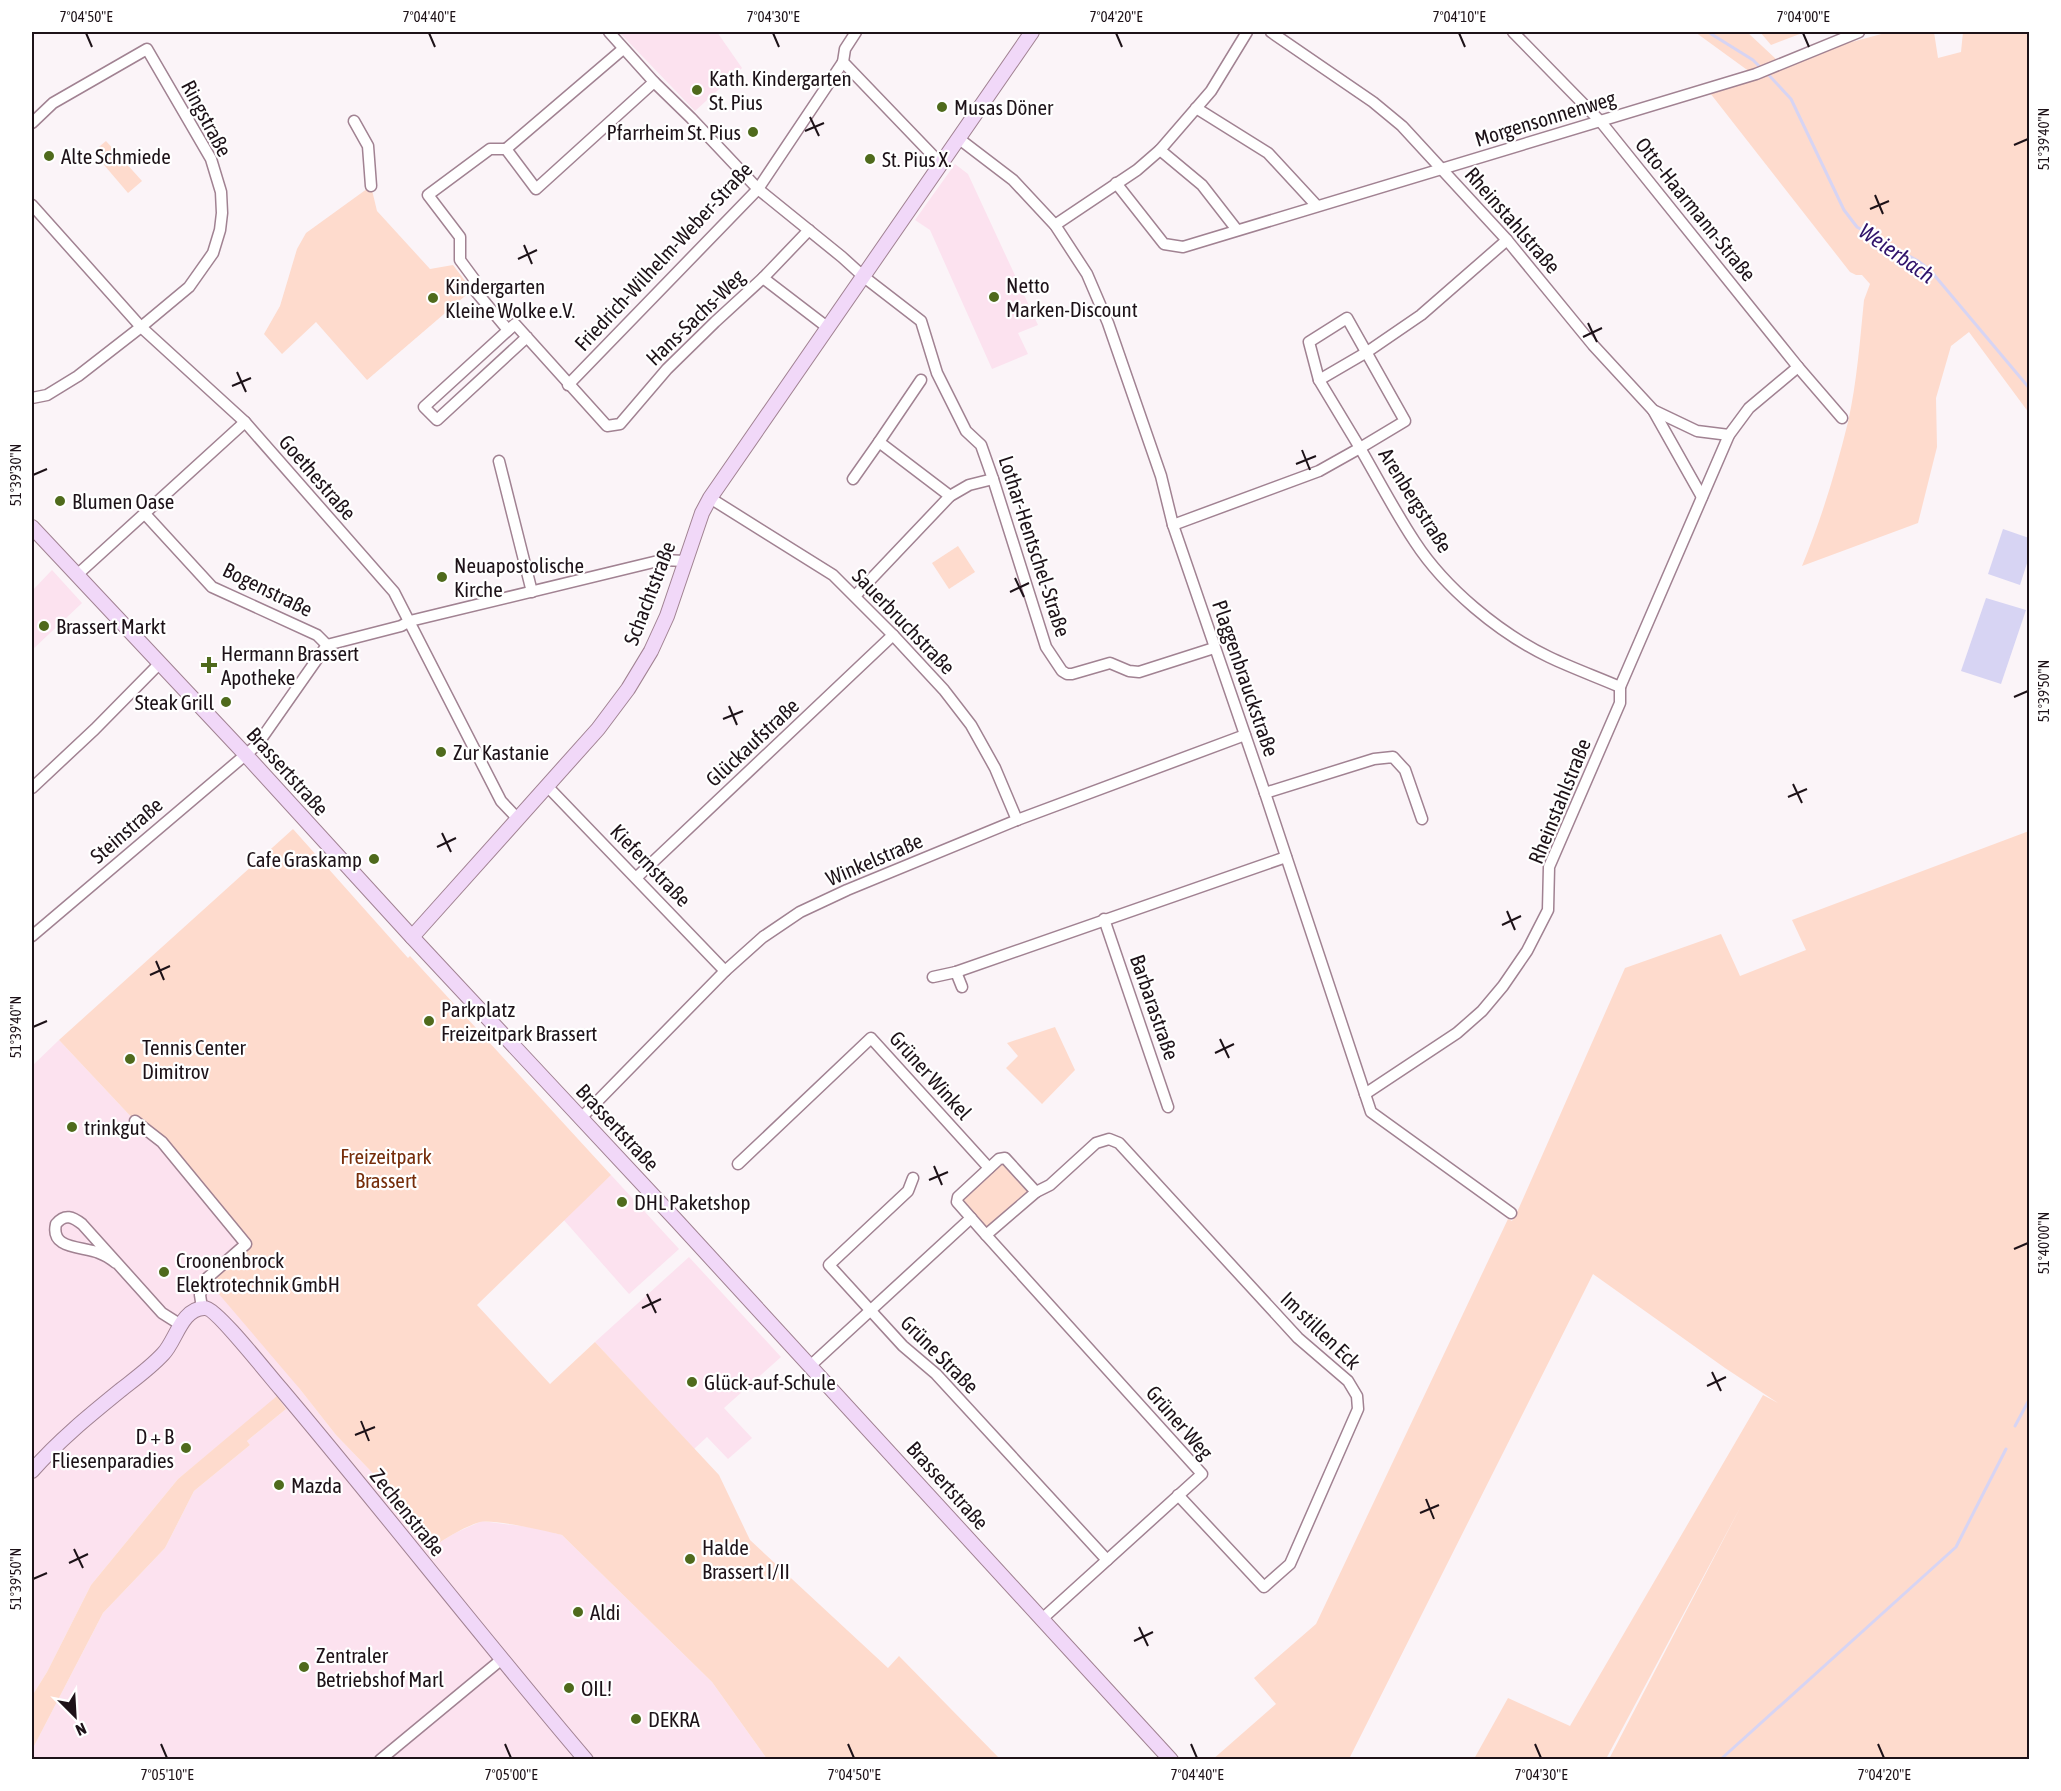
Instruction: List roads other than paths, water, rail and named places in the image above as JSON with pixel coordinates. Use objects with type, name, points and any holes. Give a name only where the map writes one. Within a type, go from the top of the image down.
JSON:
[{"type":"street","name":"Lothar-Hentschel-Straße","points":[[609,32],[758,189],[921,321],[937,373],[966,431],[981,445],[1046,647],[1062,671],[1072,674],[1110,663],[1134,672],[1214,648]]},
{"type":"street","name":"Friedrich-Wilhelm-Weber-Straße","points":[[568,385],[758,189],[843,62],[845,49],[856,32]]},
{"type":"street","name":"Schachtstraße","points":[[412,937],[598,729],[628,689],[651,651],[667,616],[702,513],[710,498],[1032,32]]},
{"type":"street","points":[[1054,225],[1137,170],[1160,150],[1211,91],[1247,32]]},
{"type":"street","name":"Rheinstahlstraße","points":[[1270,32],[1373,102],[1402,126],[1443,169],[1507,240],[1593,345],[1653,410],[1702,497]]},
{"type":"street","name":"Otto-Haarmann-Straße","points":[[1513,32],[1600,122],[1842,418]]},
{"type":"street","name":"Morgensonnenweg","points":[[1116,183],[1164,244],[1184,247],[1756,74],[1859,32]]},
{"type":"street","name":"Ringstraße","points":[[32,123],[53,103],[147,49],[211,159],[221,192],[222,213],[213,254],[189,287],[78,376],[47,394],[32,398]]},
{"type":"street","points":[[623,49],[506,149],[536,189],[654,82]]},
{"type":"street","points":[[843,62],[941,164]]},
{"type":"street","points":[[1196,108],[1268,153],[1317,206]]},
{"type":"street","points":[[354,121],[368,146],[371,186]]},
{"type":"street","name":"Plaggenbrauckstraße","points":[[958,138],[1013,180],[1054,225],[1087,274],[1108,323],[1161,476],[1173,525],[1371,1112],[1512,1213]]},
{"type":"street","name":"Friedrich-Wilhelm-Weber-Straße","points":[[506,149],[490,149],[428,195],[460,237],[460,260],[474,279],[473,288],[512,327],[527,337],[607,426]]},
{"type":"street","points":[[1160,150],[1202,185],[1237,230]]},
{"type":"street","name":"Goethestraße","points":[[32,205],[48,226],[141,327],[245,422],[394,592],[501,801],[517,818]]},
{"type":"street","name":"Hans-Sachs-Weg","points":[[607,426],[615,426],[624,422],[667,369],[763,278],[809,230]]},
{"type":"street","points":[[1319,380],[1367,352],[1421,315],[1507,240]]},
{"type":"street","points":[[763,278],[827,327]]},
{"type":"street","name":"Arenbergstraße","points":[[1173,525],[1319,471],[1360,448],[1405,421],[1347,318],[1309,342],[1319,380],[1360,448],[1416,543],[1439,573],[1494,623],[1547,656],[1620,687]]},
{"type":"street","points":[[512,327],[424,407],[437,420],[527,337]]},
{"type":"street","name":"Rheinstahlstraße","points":[[1365,1095],[1457,1033],[1482,1011],[1503,986],[1527,951],[1548,910],[1549,867],[1620,703],[1620,687],[1729,435],[1749,408],[1798,367]]},
{"type":"street","points":[[853,479],[921,380]]},
{"type":"street","name":"Rheinstahlstraße","points":[[1653,410],[1697,431],[1729,435]]},
{"type":"street","points":[[78,574],[245,422]]},
{"type":"street","points":[[879,442],[950,496]]},
{"type":"street","points":[[499,461],[532,592]]},
{"type":"street","points":[[855,596],[950,496],[969,485],[993,479]]},
{"type":"street","name":"Sauerbruchstraße","points":[[710,498],[833,575],[893,635],[944,690],[971,725],[995,768],[1017,820]]},
{"type":"street","name":"Bogenstraße","points":[[145,514],[212,587],[317,634],[327,645]]},
{"type":"street","name":"Brassertstraße","points":[[32,527],[245,754],[1171,1760]]},
{"type":"street","points":[[245,754],[257,745],[327,645],[401,626],[410,621],[662,560],[685,561]]},
{"type":"street","name":"Glückaufstraße","points":[[637,878],[893,635]]},
{"type":"street","points":[[32,788],[95,729],[160,663]]},
{"type":"street","name":"Winkelstraße","points":[[581,1118],[725,971],[763,937],[800,912],[847,890],[1017,820],[1245,735]]},
{"type":"street","name":"Steinstraße","points":[[32,936],[245,754]]},
{"type":"street","points":[[1265,793],[1374,759],[1394,756],[1405,770],[1422,819]]},
{"type":"street","name":"Kiefernstraße","points":[[547,786],[725,971]]},
{"type":"street","points":[[933,977],[956,972],[1286,857]]},
{"type":"street","name":"Barbarastraße","points":[[1104,919],[1168,1107]]},
{"type":"street","points":[[956,972],[962,987]]},
{"type":"street","name":"Grüner Winkel","points":[[738,1164],[871,1038],[989,1168]]},
{"type":"street","points":[[32,1471],[65,1436],[164,1354],[181,1325],[202,1308],[200,1295],[206,1279],[246,1244],[162,1142],[135,1121]]},
{"type":"street","name":"Im stillen Eck","points":[[1036,1192],[1050,1185],[1096,1143],[1102,1140],[1114,1140],[1298,1338],[1347,1381],[1358,1396],[1358,1409],[1290,1564],[1264,1587],[1178,1495]]},
{"type":"street","points":[[986,1235],[1036,1192],[1005,1158],[999,1159],[989,1168]]},
{"type":"street","name":"Grüner Weg","points":[[989,1168],[958,1197],[957,1202],[1202,1474],[1042,1619]]},
{"type":"street","name":"Grüne Straße","points":[[913,1178],[908,1191],[829,1265],[903,1346],[936,1374],[1107,1560]]},
{"type":"street","points":[[116,1263],[101,1253],[68,1246],[61,1242],[56,1236],[56,1224],[66,1217],[72,1217],[82,1224],[162,1313],[181,1325]]},
{"type":"street","points":[[810,1366],[971,1218]]},
{"type":"street","name":"Zechenstraße","points":[[202,1308],[208,1308],[222,1320],[586,1760]]},
{"type":"street","points":[[380,1760],[501,1659]]},
{"type":"waterway","name":"Weierbach","points":[[1708,32],[1753,60],[1761,68]]},
{"type":"waterway","name":"Weierbach","points":[[1766,72],[1791,99],[1844,210],[1857,227],[1930,270],[2030,389]]},
{"type":"waterway","points":[[2015,1426],[2030,1398]]},
{"type":"waterway","points":[[1720,1760],[1956,1547],[2006,1449]]},
{"type":"place","name":"Kath. Kindergarten St. Pius","points":[[697,90]]},
{"type":"place","name":"Musas Döner","points":[[942,107]]},
{"type":"place","name":"Pfarrheim St. Pius","points":[[753,132]]},
{"type":"place","name":"Alte Schmiede","points":[[49,156]]},
{"type":"place","name":"St. Pius X.","points":[[870,159]]},
{"type":"place","name":"Netto Marken-Discount","points":[[994,297]]},
{"type":"place","name":"Kindergarten Kleine Wolke e.V.","points":[[433,298]]},
{"type":"place","name":"Blumen Oase","points":[[60,501]]},
{"type":"place","name":"Neuapostolische Kirche","points":[[442,577]]},
{"type":"place","name":"Brassert Markt","points":[[44,626]]},
{"type":"place","name":"Hermann Brassert Apotheke","points":[[209,665]]},
{"type":"place","name":"Steak Grill","points":[[226,702]]},
{"type":"place","name":"Zur Kastanie","points":[[441,752]]},
{"type":"place","name":"Cafe Graskamp","points":[[374,859]]},
{"type":"place","name":"Parkplatz Freizeitpark Brassert","points":[[429,1021]]},
{"type":"place","name":"Tennis Center Dimitrov","points":[[130,1059]]},
{"type":"place","name":"trinkgut","points":[[72,1127]]},
{"type":"place","name":"DHL Paketshop","points":[[622,1202]]},
{"type":"place","name":"Croonenbrock Elektrotechnik GmbH","points":[[164,1272]]},
{"type":"place","name":"Glück-auf-Schule","points":[[692,1382]]},
{"type":"place","name":"D + B Fliesenparadies","points":[[186,1448]]},
{"type":"place","name":"Mazda","points":[[279,1485]]},
{"type":"place","name":"Halde Brassert I/II","points":[[690,1559]]},
{"type":"place","name":"Aldi","points":[[578,1612]]},
{"type":"place","name":"Zentraler Betriebshof Marl","points":[[304,1667]]},
{"type":"place","name":"OIL!","points":[[569,1688]]},
{"type":"place","name":"DEKRA","points":[[636,1719]]},
{"type":"park label","name":"Freizeitpark Brassert","points":[[386,1168]]}]
